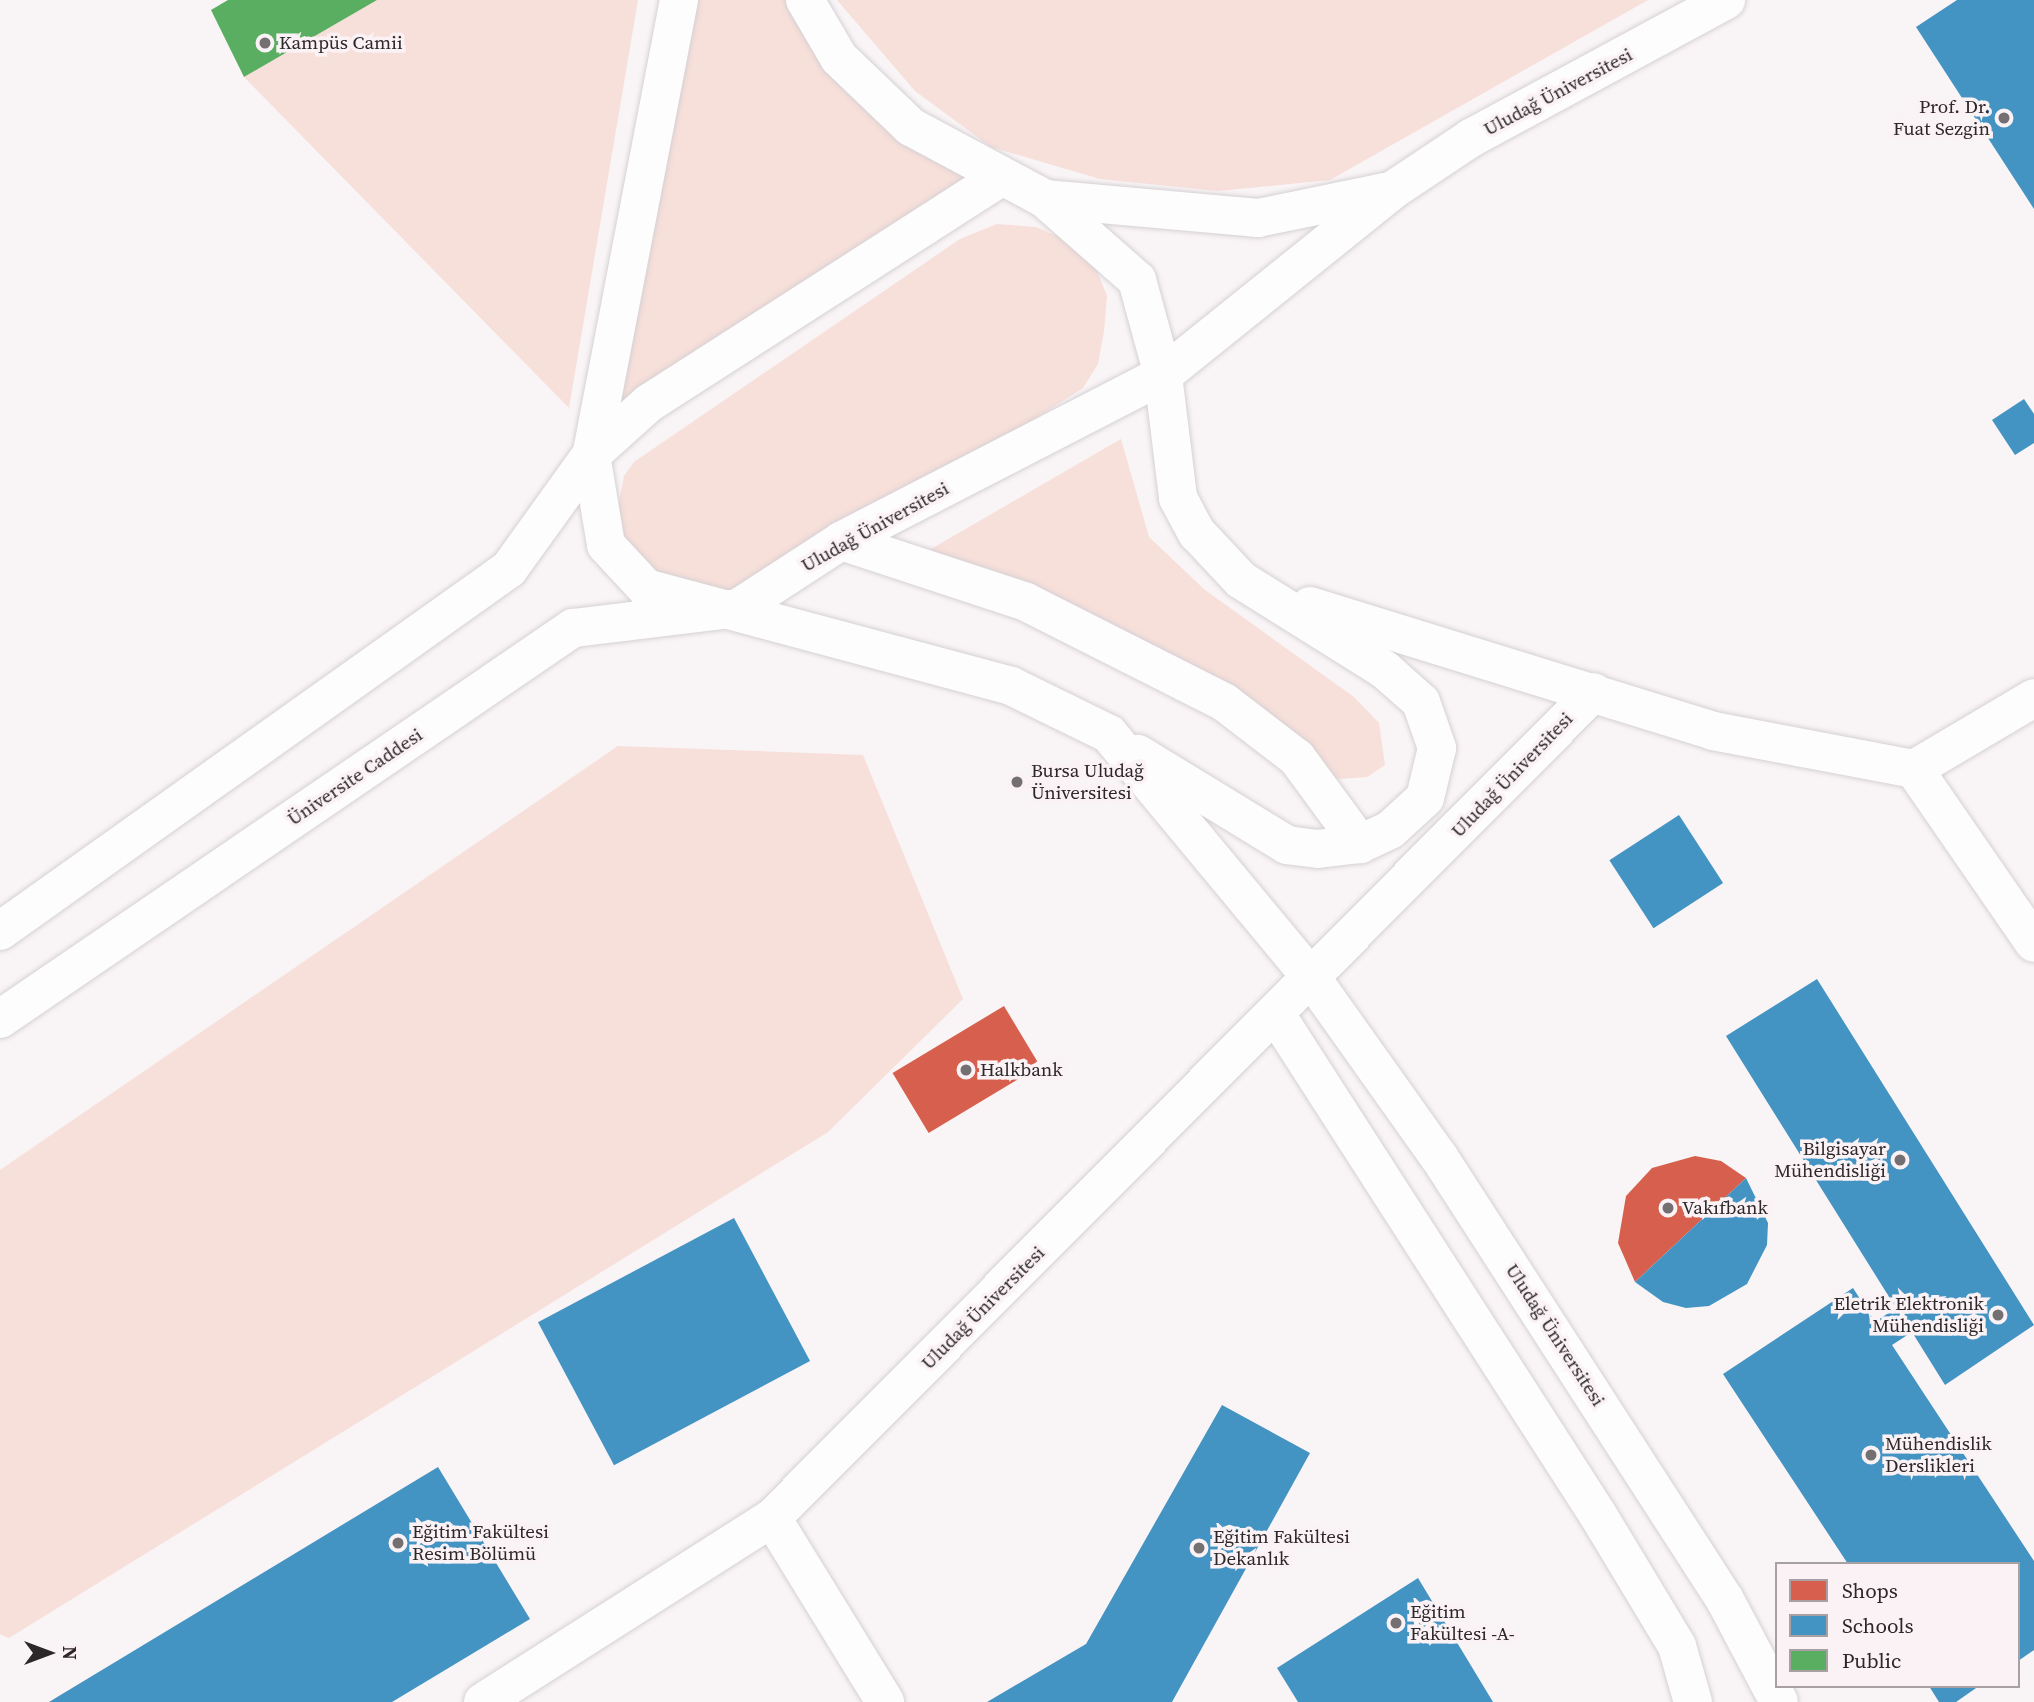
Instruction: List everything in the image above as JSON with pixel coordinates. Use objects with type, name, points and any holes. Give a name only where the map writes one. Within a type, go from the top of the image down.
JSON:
[{"type":"street","points":[[679,0],[591,455],[606,545],[646,588],[738,608]]},
{"type":"street","name":"Uludağ Üniversitesi","points":[[806,0],[839,58],[911,127],[998,179],[1045,198],[1258,218],[1393,190]]},
{"type":"street","name":"Uludağ Üniversitesi","points":[[738,608],[841,541],[1163,376],[1393,190],[1471,138],[1726,0]]},
{"type":"street","points":[[0,931],[509,569],[591,455],[649,403],[998,179]]},
{"type":"street","points":[[1045,198],[1137,280],[1163,376],[1178,498],[1197,533],[1241,580],[1271,594],[1713,731],[1914,769],[2034,698]]},
{"type":"street","points":[[841,541],[1026,602],[1224,702],[1297,758],[1360,844]]},
{"type":"street","points":[[1115,741],[1287,845],[1360,844],[1390,830],[1425,798],[1437,748],[1421,702],[1385,670],[1271,594]]},
{"type":"street","name":"Uludağ Üniversitesi","points":[[738,608],[1011,686],[1115,741],[1313,979],[1439,1157],[1725,1600],[1779,1702]]},
{"type":"street","name":"Üniversite Caddesi","points":[[0,1019],[573,628],[738,608]]},
{"type":"street","name":"Uludağ Üniversitesi","points":[[483,1702],[772,1518],[1277,1016],[1594,692]]},
{"type":"street","points":[[1914,769],[2034,943]]},
{"type":"street","points":[[1277,1016],[1598,1515],[1677,1646],[1693,1702]]},
{"type":"street","points":[[772,1518],[885,1702]]},
{"type":"shaded area","points":[[377,0],[638,0],[569,408],[244,77]]},
{"type":"shaded area","points":[[680,0],[805,0],[839,58],[998,179],[591,455]]},
{"type":"shaded area","points":[[837,0],[1648,0],[1330,180],[1218,191],[1100,179],[991,147],[915,91]]},
{"type":"shaded area","points":[[997,224],[1036,227],[1070,242],[1094,264],[1107,296],[1104,331],[1098,364],[1083,388],[738,608],[646,588],[616,518],[624,476],[634,462],[960,239]]},
{"type":"shaded area","points":[[1121,439],[1149,537],[1205,590],[1354,697],[1379,723],[1385,765],[1367,777],[1339,779],[924,553]]},
{"type":"shaded area","points":[[618,746],[863,755],[963,999],[828,1132],[9,1638],[0,1634],[0,1170]]},
{"type":"building: Shops","name":"Halkbank","points":[[1004,1006],[1040,1066],[929,1133],[893,1073]]},
{"type":"building: Shops","name":"Vakıfbank","points":[[1695,1156],[1721,1161],[1746,1178],[1635,1282],[1618,1243],[1626,1196],[1652,1168]]},
{"type":"building: Schools","name":"Prof. Dr. Fuat Sezgin","points":[[1957,0],[2034,0],[2034,209],[1916,27]]},
{"type":"building: Schools","points":[[2024,399],[2034,414],[2034,443],[2015,455],[1992,420]]},
{"type":"building: Schools","points":[[1679,815],[1723,883],[1654,928],[1609,860]]},
{"type":"building: Schools","points":[[1817,979],[2034,1325],[1945,1385],[1912,1332],[1892,1345],[2034,1561],[2034,1650],[2020,1660],[2020,1562],[1847,1562],[1723,1374],[1853,1288],[1875,1322],[1896,1308],[1726,1036]]},
{"type":"building: Schools","points":[[1746,1178],[1768,1223],[1767,1245],[1747,1284],[1709,1306],[1686,1308],[1663,1302],[1635,1282]]},
{"type":"building: Schools","points":[[734,1218],[810,1361],[614,1465],[538,1322]]},
{"type":"building: Schools","name":"Eğitim Fakültesi Dekanlık","points":[[1222,1405],[1310,1453],[1172,1702],[987,1702],[1086,1644]]},
{"type":"building: Schools","name":"Eğitim Fakültesi Resim Bölümü","points":[[438,1467],[530,1619],[392,1702],[49,1702]]},
{"type":"building: Schools","name":"Eğitim Fakültesi -A-","points":[[1418,1578],[1493,1702],[1298,1702],[1277,1668]]},
{"type":"building: Schools","points":[[1930,1688],[1976,1688],[1956,1702],[1939,1702]]},
{"type":"building: Public","name":"Kampüs Camii","points":[[228,0],[377,0],[244,77],[211,10]]},
{"type":"place","name":"Kampüs Camii","points":[[265,43]]},
{"type":"place","name":"Prof. Dr. Fuat Sezgin","points":[[2004,118]]},
{"type":"place","name":"Bursa Uludağ Üniversitesi","points":[[1017,782]]},
{"type":"place","name":"Halkbank","points":[[966,1070]]},
{"type":"place","name":"Bilgisayar Mühendisliği","points":[[1900,1160]]},
{"type":"place","name":"Vakıfbank","points":[[1668,1208]]},
{"type":"place","name":"Eletrik Elektronik Mühendisliği","points":[[1998,1315]]},
{"type":"place","name":"Mühendislik Derslikleri","points":[[1871,1455]]},
{"type":"place","name":"Eğitim Fakültesi Resim Bölümü","points":[[398,1543]]},
{"type":"place","name":"Eğitim Fakültesi Dekanlık","points":[[1199,1548]]},
{"type":"place","name":"Eğitim Fakültesi -A-","points":[[1396,1623]]}]
